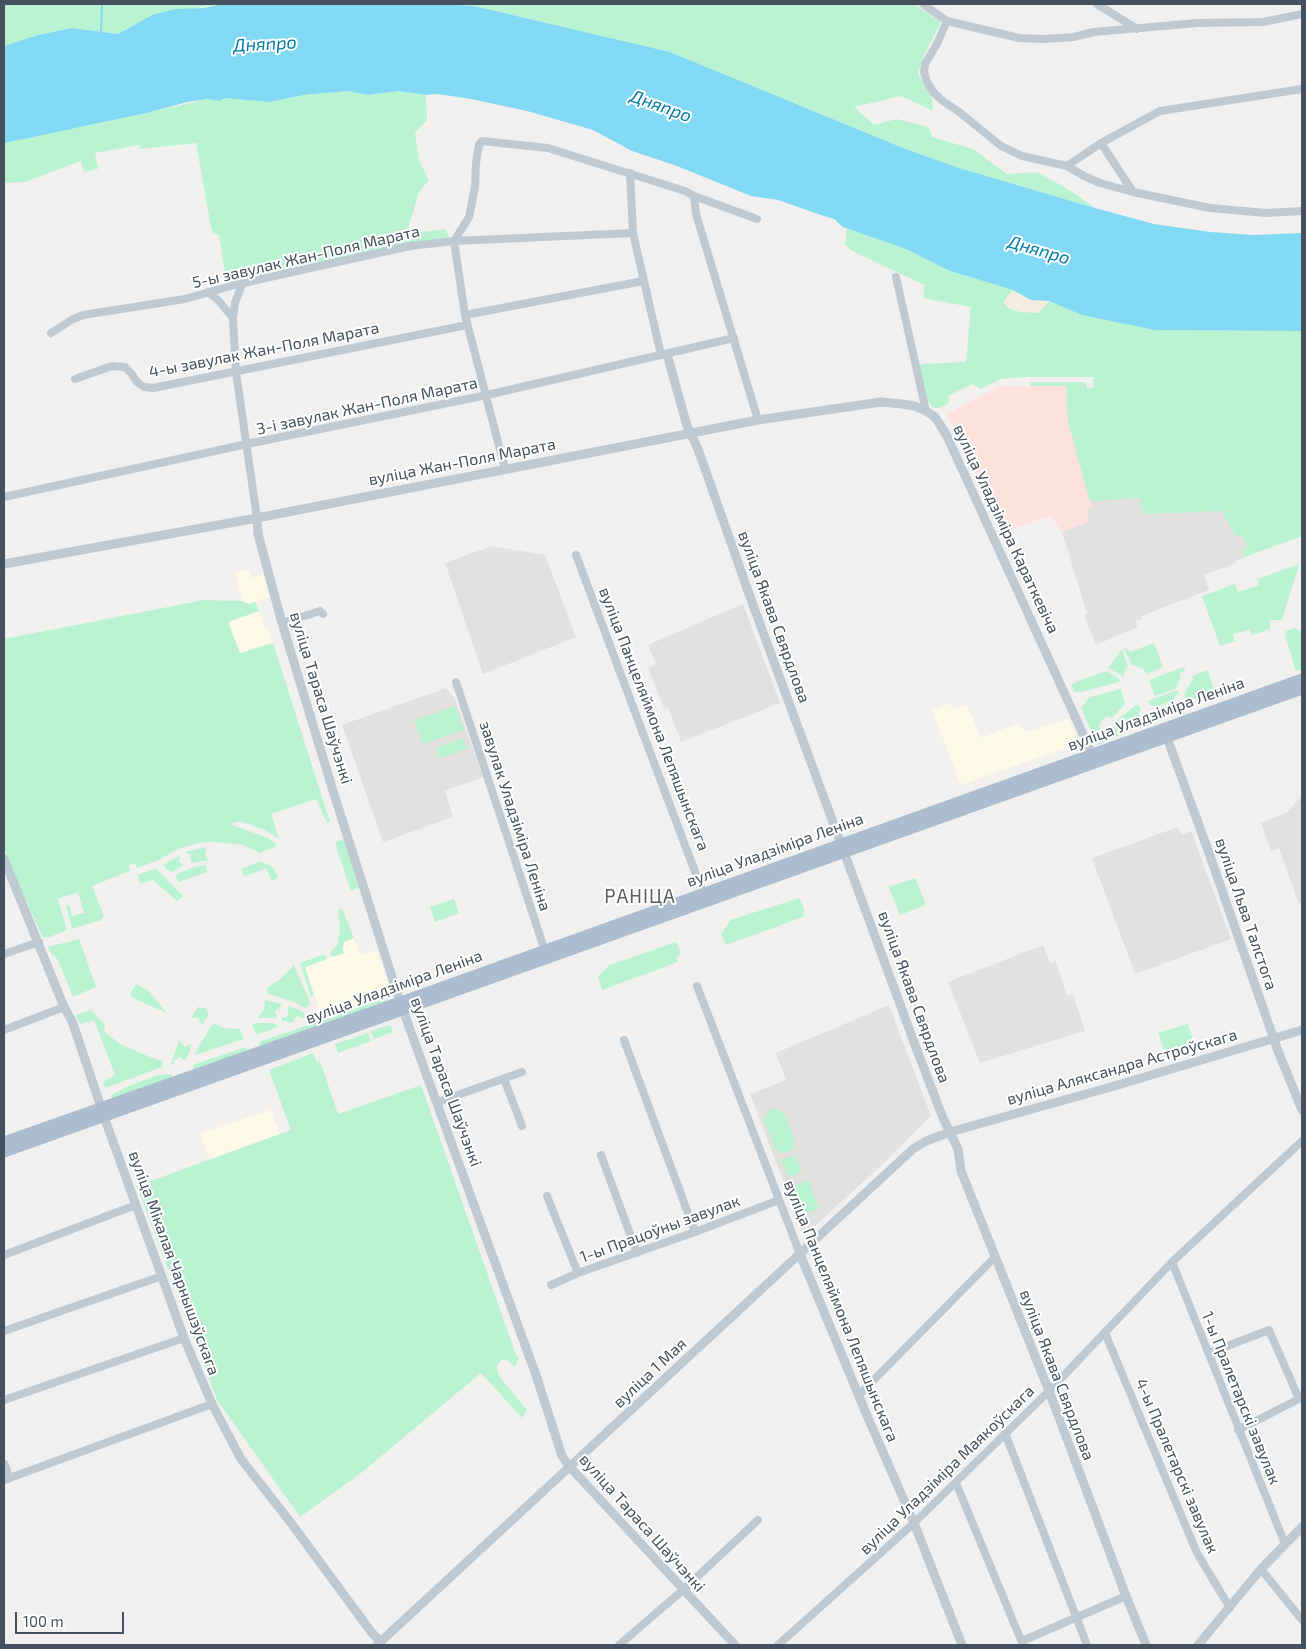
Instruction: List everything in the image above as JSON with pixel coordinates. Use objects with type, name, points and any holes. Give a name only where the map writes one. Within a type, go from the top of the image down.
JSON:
[{"type":"main road","name":"вуліца Уладзіміра Леніна","points":[[4,1152],[103,1112],[1094,759],[1302,679]]},
{"type":"main road","name":"вуліца Уладзіміра Леніна","points":[[1165,733],[1302,689]]},
{"type":"main road","name":"вуліца Уладзіміра Леніна","points":[[546,954],[703,893],[844,847]]},
{"type":"main road","name":"вуліца Уладзіміра Леніна","points":[[4,1142],[103,1112]]},
{"type":"street","points":[[923,4],[947,21],[1011,36],[1042,40],[1074,37],[1094,32],[1197,23],[1263,22],[1302,14]]},
{"type":"street","points":[[1097,4],[1137,29]]},
{"type":"street","points":[[947,21],[937,44],[925,64],[927,82],[934,93],[944,102],[1001,146],[1022,156],[1067,166],[1100,183],[1133,192],[1210,208],[1266,213],[1302,211]]},
{"type":"street","points":[[1067,166],[1102,143],[1160,111],[1302,89]]},
{"type":"street","points":[[505,469],[467,325],[454,241],[469,217],[475,187],[479,145],[482,141],[548,148],[685,191],[757,219]]},
{"type":"street","points":[[1102,143],[1133,192]]},
{"type":"street","name":"вуліца Якава Свярдлова","points":[[630,173],[633,233],[643,281],[687,426],[698,449],[753,605],[844,847],[918,1053],[958,1149],[961,1171],[1146,1645]]},
{"type":"street","points":[[694,196],[696,214],[758,420]]},
{"type":"street","name":"5-ы завулак Жан-Поля Марата","points":[[52,334],[73,319],[84,315],[185,299],[208,292],[410,246],[454,241],[633,233]]},
{"type":"street","points":[[896,277],[926,411]]},
{"type":"street","points":[[465,315],[643,281]]},
{"type":"street","name":"вуліца Тараса Шаўчэнкі","points":[[242,284],[235,303],[233,318],[236,372],[258,534],[282,623],[336,803],[402,1006],[536,1375],[562,1456],[569,1466],[735,1645]]},
{"type":"street","points":[[208,292],[218,300],[233,318]]},
{"type":"street","name":"4-ы завулак Жан-Поля Марата","points":[[75,379],[112,366],[125,368],[144,387],[153,388],[467,325]]},
{"type":"street","name":"3-і завулак Жан-Поля Марата","points":[[4,496],[487,395],[734,338]]},
{"type":"street","name":"вуліца Жан-Поля Марата","points":[[4,564],[257,518],[758,420],[880,402],[915,406],[926,411]]},
{"type":"street","name":"вуліца Уладзіміра Караткевіча","points":[[926,411],[941,425],[951,443],[1094,759]]},
{"type":"street","name":"вуліца Панцеляймона Лепяшынскага","points":[[576,555],[703,893]]},
{"type":"street","points":[[282,623],[320,611],[323,614]]},
{"type":"street","name":"завулак Уладзіміра Леніна","points":[[456,682],[546,954]]},
{"type":"street","name":"вуліца Льва Талстога","points":[[1165,733],[1274,1038],[1302,1110]]},
{"type":"street","name":"вуліца Мікалая Чарнышэўскага","points":[[4,859],[7,880],[38,942],[64,1007],[72,1021],[184,1338],[212,1404],[241,1460],[291,1522],[379,1644]]},
{"type":"street","points":[[4,954],[38,942]]},
{"type":"street","name":"вуліца Панцеляймона Лепяшынскага","points":[[697,986],[800,1254],[914,1524],[962,1645]]},
{"type":"street","points":[[4,1030],[64,1007]]},
{"type":"street","name":"вуліца Аляксандра Астроўскага","points":[[950,1132],[1302,1030]]},
{"type":"street","points":[[624,1040],[695,1232]]},
{"type":"street","points":[[438,1102],[522,1072]]},
{"type":"street","points":[[504,1078],[522,1126]]},
{"type":"street","name":"вуліца 1 Мая","points":[[379,1644],[913,1149],[926,1141],[950,1132]]},
{"type":"street","name":"вуліца Уладзіміра Маякоўскага","points":[[778,1645],[914,1524],[1048,1391],[1172,1262],[1302,1141]]},
{"type":"street","points":[[602,1154],[637,1253]]},
{"type":"street","points":[[547,1196],[578,1273]]},
{"type":"street","name":"1-ы Працоўны завулак","points":[[550,1285],[578,1273],[779,1200]]},
{"type":"street","points":[[4,1255],[136,1205]]},
{"type":"street","points":[[859,1395],[995,1257]]},
{"type":"street","name":"1-ы Пралетарскі завулак","points":[[1172,1262],[1284,1544]]},
{"type":"street","points":[[4,1331],[162,1276]]},
{"type":"street","points":[[1209,1353],[1269,1330],[1299,1399],[1238,1430]]},
{"type":"street","name":"4-ы Пралетарскі завулак","points":[[1105,1332],[1197,1553],[1230,1608]]},
{"type":"street","points":[[4,1400],[184,1338]]},
{"type":"street","points":[[4,1464],[6,1479],[212,1404]]},
{"type":"street","points":[[1005,1433],[1086,1645]]},
{"type":"street","points":[[956,1483],[1023,1643],[1126,1596]]},
{"type":"street","points":[[619,1645],[683,1590],[758,1520]]},
{"type":"street","points":[[1198,1645],[1261,1570],[1302,1527]]},
{"type":"street","points":[[1261,1570],[1302,1620]]},
{"type":"shaded area","points":[[1066,385],[1089,498],[1091,500],[1092,508],[1088,509],[1088,522],[1062,532],[1052,517],[1034,521],[1005,532],[946,414],[999,387]]},
{"type":"shaded area","points":[[1139,498],[1144,514],[1222,511],[1235,535],[1242,537],[1249,547],[1243,550],[1245,557],[1235,561],[1236,563],[1204,575],[1209,590],[1141,616],[1142,619],[1135,622],[1138,627],[1096,645],[1084,615],[1087,613],[1062,532],[1088,522],[1088,509],[1091,500]]},
{"type":"shaded area","points":[[492,546],[545,555],[576,637],[483,674],[445,563]]},
{"type":"shaded area","points":[[249,569],[252,578],[263,574],[269,597],[248,604],[242,601],[236,573]]},
{"type":"shaded area","points":[[743,604],[780,703],[681,742],[668,707],[664,708],[648,668],[656,664],[648,645]]},
{"type":"shaded area","points":[[259,611],[265,628],[268,627],[273,643],[240,653],[228,622]]},
{"type":"shaded area","points":[[446,688],[455,699],[483,777],[445,791],[453,817],[383,842],[342,725]]},
{"type":"shaded area","points":[[950,703],[953,710],[967,705],[981,738],[1016,724],[1027,732],[1069,718],[1079,743],[961,785],[932,710]]},
{"type":"shaded area","points":[[1302,796],[1302,903],[1298,902],[1279,848],[1271,851],[1261,823],[1286,813]]},
{"type":"shaded area","points":[[1178,827],[1182,835],[1191,831],[1231,939],[1135,974],[1092,858]]},
{"type":"shaded area","points":[[354,938],[360,955],[377,950],[389,986],[385,994],[322,1017],[305,967],[343,953],[344,942]]},
{"type":"shaded area","points":[[1043,945],[1050,963],[1056,962],[1067,996],[1073,994],[1085,1031],[980,1063],[948,982]]},
{"type":"shaded area","points":[[889,1005],[931,1116],[888,1159],[804,1236],[750,1094],[786,1080],[776,1053]]},
{"type":"shaded area","points":[[270,1110],[280,1134],[209,1159],[200,1134]]},
{"type":"green space","points":[[4,4],[222,4],[152,15],[118,34],[72,28],[38,35],[4,46]]},
{"type":"green space","points":[[445,4],[914,4],[941,22],[923,57],[918,74],[932,98],[933,111],[901,96],[854,107],[874,125],[896,119],[929,127],[932,137],[973,149],[1007,174],[1037,172],[1068,189],[1095,208],[956,167],[903,148],[670,52],[474,6]]},
{"type":"green space","points":[[348,91],[368,95],[399,91],[426,95],[427,120],[415,133],[419,161],[429,180],[419,192],[408,229],[412,233],[446,229],[449,237],[403,244],[227,284],[219,235],[212,232],[196,143],[140,149],[139,145],[95,153],[98,169],[84,172],[81,161],[25,182],[4,183],[4,141],[107,122],[208,99],[219,101],[225,98],[269,102],[304,95]]},
{"type":"green space","points":[[847,228],[906,249],[950,271],[1013,290],[1004,302],[1038,313],[1049,301],[1082,315],[1154,330],[1302,331],[1302,536],[1245,557],[1242,550],[1248,547],[1243,537],[1235,535],[1222,511],[1144,514],[1139,498],[1093,501],[1089,499],[1068,421],[1066,386],[1030,386],[1031,382],[1082,382],[1086,383],[1087,388],[1094,388],[1093,377],[1000,379],[981,389],[972,384],[948,396],[949,403],[940,408],[933,408],[928,401],[919,366],[922,364],[966,362],[971,307],[923,298],[925,285],[852,251],[845,244]]},
{"type":"green space","points":[[1299,564],[1282,620],[1270,620],[1270,629],[1252,635],[1249,630],[1233,634],[1235,641],[1220,646],[1202,596],[1235,584],[1238,592],[1259,585],[1258,579]]},
{"type":"green space","points":[[204,600],[242,601],[249,604],[255,602],[259,611],[228,622],[240,653],[273,643],[330,822],[327,823],[316,799],[271,814],[279,839],[265,830],[240,821],[230,824],[268,838],[277,844],[275,847],[260,853],[242,845],[215,842],[198,843],[178,849],[159,860],[137,868],[135,863],[129,865],[130,871],[92,886],[104,916],[101,920],[72,929],[66,906],[69,904],[72,916],[84,913],[78,892],[58,899],[67,930],[50,937],[43,937],[28,902],[25,902],[4,847],[4,639]]},
{"type":"green space","points":[[1294,628],[1302,632],[1302,669],[1296,671],[1285,635],[1286,631]]},
{"type":"green space","points":[[1154,643],[1163,667],[1147,674],[1142,668],[1132,665],[1124,649],[1130,652]]},
{"type":"green space","points":[[1122,649],[1128,667],[1125,669],[1124,677],[1108,668]]},
{"type":"green space","points":[[1184,667],[1185,671],[1179,673],[1181,679],[1178,680],[1177,688],[1155,696],[1149,680]]},
{"type":"green space","points":[[1208,670],[1214,691],[1187,702],[1184,695],[1193,679],[1192,676]]},
{"type":"green space","points":[[1107,671],[1122,681],[1082,692],[1074,692],[1071,685],[1075,682]]},
{"type":"green space","points":[[1121,689],[1125,704],[1112,718],[1107,716],[1103,719],[1099,725],[1100,732],[1093,735],[1081,708],[1090,697]]},
{"type":"green space","points":[[1177,690],[1179,695],[1176,695],[1174,700],[1156,707],[1150,705],[1148,701]]},
{"type":"green space","points":[[1179,702],[1182,710],[1161,718],[1155,718],[1156,710]]},
{"type":"green space","points":[[1136,705],[1141,710],[1138,714],[1141,718],[1149,719],[1150,722],[1097,745],[1100,735],[1115,731],[1116,721]]},
{"type":"green space","points":[[456,706],[464,730],[423,744],[414,720]]},
{"type":"green space","points":[[463,738],[467,749],[440,758],[436,748]]},
{"type":"green space","points":[[340,840],[345,841],[360,887],[351,891],[335,843]]},
{"type":"green space","points":[[207,847],[205,854],[208,860],[191,863],[190,855],[185,852]]},
{"type":"green space","points":[[180,855],[179,862],[184,865],[172,872],[167,870],[163,865]]},
{"type":"green space","points":[[261,861],[274,868],[278,878],[272,881],[266,868],[244,877],[241,869]]},
{"type":"green space","points":[[205,865],[207,872],[179,882],[175,875],[191,868]]},
{"type":"green space","points":[[156,868],[183,896],[177,901],[153,880],[140,884],[138,875]]},
{"type":"green space","points":[[915,878],[926,905],[900,915],[889,887]]},
{"type":"green space","points":[[799,898],[804,909],[803,917],[726,945],[721,934],[731,920]]},
{"type":"green space","points":[[454,899],[459,913],[435,922],[430,907]]},
{"type":"green space","points":[[342,908],[354,938],[344,942],[342,948],[344,953],[332,957],[330,952],[338,944],[340,927],[338,910]]},
{"type":"green space","points":[[79,939],[96,987],[73,997],[58,960],[49,951],[48,947]]},
{"type":"green space","points":[[676,942],[681,953],[676,958],[678,962],[602,990],[598,976],[610,965]]},
{"type":"green space","points":[[325,954],[327,959],[305,967],[314,996],[311,997],[300,963]]},
{"type":"green space","points":[[294,965],[310,1002],[305,1008],[267,992],[268,987],[279,980]]},
{"type":"green space","points":[[136,984],[149,991],[167,1013],[133,998],[130,994]]},
{"type":"green space","points":[[384,999],[386,1003],[261,1047],[259,1042]]},
{"type":"green space","points":[[265,1000],[282,1004],[275,1011],[277,1018],[258,1018],[264,1009]]},
{"type":"green space","points":[[288,1006],[309,1016],[303,1018],[296,1016],[294,1021],[290,1023],[281,1020],[282,1017],[286,1017],[288,1014]]},
{"type":"green space","points":[[198,1007],[205,1008],[209,1014],[202,1025],[198,1018],[191,1018]]},
{"type":"green space","points":[[91,1010],[105,1025],[104,1032],[122,1045],[163,1061],[162,1067],[105,1088],[103,1082],[115,1075],[94,1020],[80,1024],[76,1015]]},
{"type":"green space","points":[[213,1023],[224,1028],[240,1029],[244,1039],[195,1055],[195,1053]]},
{"type":"green space","points":[[255,1023],[273,1023],[278,1027],[256,1035],[252,1025]]},
{"type":"green space","points":[[1188,1024],[1195,1046],[1166,1055],[1158,1033]]},
{"type":"green space","points":[[390,1025],[393,1032],[374,1039],[371,1031]]},
{"type":"green space","points":[[368,1033],[371,1041],[338,1053],[335,1044]]},
{"type":"green space","points":[[179,1041],[185,1046],[192,1044],[186,1060],[180,1057],[173,1061],[174,1064],[171,1064]]},
{"type":"green space","points":[[246,1047],[248,1051],[194,1070],[193,1065]]},
{"type":"green space","points":[[313,1053],[317,1062],[320,1061],[338,1114],[421,1085],[516,1355],[519,1358],[515,1367],[506,1359],[500,1361],[497,1367],[499,1376],[527,1410],[522,1418],[481,1373],[361,1473],[300,1517],[217,1400],[137,1186],[291,1130],[269,1070]]},
{"type":"green space","points":[[171,1074],[173,1078],[112,1099],[111,1095],[131,1085],[158,1075]]},
{"type":"green space","points":[[775,1108],[784,1113],[794,1139],[794,1147],[788,1152],[782,1153],[775,1148],[764,1121],[768,1111]]},
{"type":"green space","points":[[795,1155],[802,1172],[788,1177],[781,1160]]},
{"type":"green space","points":[[808,1180],[819,1208],[803,1215],[791,1187]]},
{"type":"sand","points":[[1013,290],[1031,300],[1049,301],[1039,313],[1020,312],[1008,308],[1003,302]]},
{"type":"water","name":"Дняпро","points":[[222,4],[445,4],[474,6],[670,52],[903,148],[956,167],[1095,208],[1154,224],[1210,232],[1254,235],[1302,233],[1302,331],[1154,330],[1082,315],[1049,301],[1031,300],[1013,290],[950,271],[906,249],[843,227],[834,219],[778,200],[751,196],[677,166],[632,151],[593,130],[527,111],[438,94],[426,95],[399,91],[368,95],[348,91],[304,95],[269,102],[225,98],[219,101],[208,99],[4,143],[4,46],[38,35],[72,28],[118,34],[152,15],[175,9],[204,8]]},
{"type":"waterway","points":[[101,34],[102,4]]},
{"type":"district","name":"РАНІЦА","points":[[640,897]]}]
